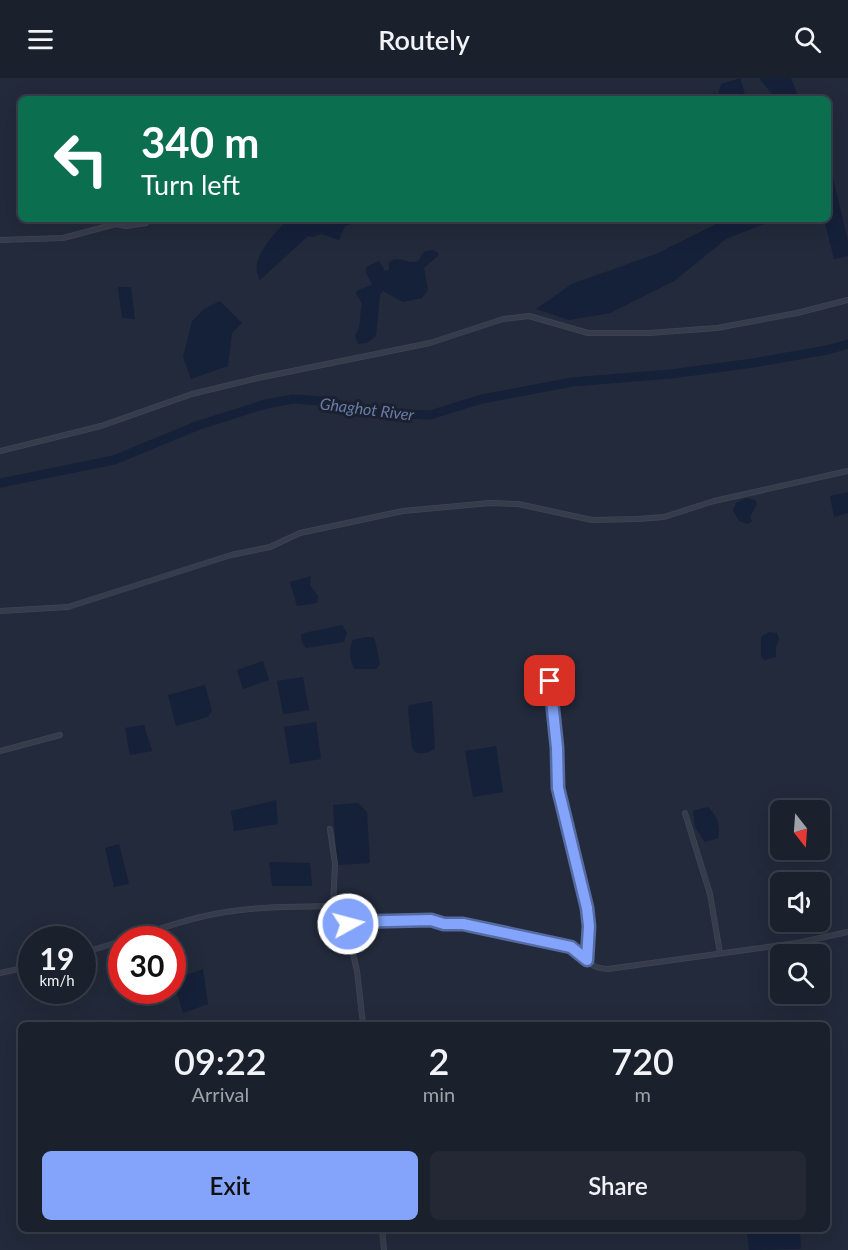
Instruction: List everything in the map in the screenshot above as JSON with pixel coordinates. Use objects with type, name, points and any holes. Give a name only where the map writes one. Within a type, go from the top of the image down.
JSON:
[{"type":"street","points":[[0,240],[63,238],[113,222]]},
{"type":"street","points":[[118,222],[126,226],[146,223]]},
{"type":"street","points":[[0,451],[101,426],[192,394],[258,378],[430,343],[502,319],[529,316],[588,333],[649,333],[717,328],[797,313],[848,300]]},
{"type":"street","points":[[0,611],[68,607],[231,555],[270,547],[300,533],[403,511],[490,503],[518,504],[592,520],[664,517],[714,501],[848,471]]},
{"type":"street","points":[[550,681],[557,748],[558,788],[587,908],[589,926],[587,960]]},
{"type":"street","points":[[0,751],[60,735]]},
{"type":"street","points":[[685,813],[710,894],[720,953]]},
{"type":"street","points":[[330,829],[335,864],[333,906],[348,924],[357,970],[363,1022]]},
{"type":"street","points":[[168,926],[196,917],[227,912],[262,908],[333,906]]},
{"type":"street","points":[[346,922],[431,920],[444,924],[463,924],[571,947],[590,965],[598,969],[797,943],[848,932]]},
{"type":"street","points":[[0,973],[18,969]]},
{"type":"street","points":[[382,1232],[384,1250]]},
{"type":"water","points":[[741,78],[744,96],[715,96],[713,91],[718,95],[721,84]]},
{"type":"water","points":[[759,78],[791,78],[798,96],[774,96]]},
{"type":"water","points":[[831,176],[848,241],[848,256],[834,259],[825,222],[831,222]]},
{"type":"water","points":[[285,222],[356,223],[345,226],[339,240],[321,234],[308,236],[260,280],[257,264],[270,240]]},
{"type":"water","points":[[720,222],[769,222],[726,239],[674,281],[610,313],[569,320],[536,309],[572,284],[656,254]]},
{"type":"water","points":[[433,250],[438,253],[438,256],[424,268],[428,290],[422,298],[403,302],[383,291],[380,295],[376,336],[367,343],[358,344],[355,335],[360,324],[362,304],[356,293],[372,285],[366,267],[379,261],[385,271],[389,270],[389,262],[393,260],[416,262],[425,251]]},
{"type":"water","points":[[118,287],[131,287],[135,319],[122,318]]},
{"type":"water","points":[[220,301],[242,323],[232,333],[228,366],[191,379],[183,357],[192,321],[204,309]]},
{"type":"water","points":[[848,492],[848,513],[834,517],[830,496]]},
{"type":"water","points":[[746,498],[755,500],[757,504],[750,517],[752,521],[748,524],[739,521],[733,510],[736,503]]},
{"type":"water","points":[[311,576],[310,585],[318,596],[317,603],[297,606],[290,582]]},
{"type":"water","points":[[342,625],[347,633],[344,642],[306,648],[302,642],[301,635],[304,633]]},
{"type":"water","points":[[769,632],[777,633],[779,639],[776,657],[764,660],[761,656],[761,637]]},
{"type":"water","points":[[373,637],[375,640],[380,664],[376,669],[354,669],[350,654],[351,643],[353,640]]},
{"type":"water","points":[[263,661],[269,680],[243,689],[237,670]]},
{"type":"water","points":[[303,677],[309,710],[283,713],[277,681]]},
{"type":"water","points":[[205,685],[212,711],[208,717],[176,726],[168,695]]},
{"type":"water","points":[[432,701],[435,749],[423,753],[415,752],[412,747],[409,705]]},
{"type":"water","points":[[316,722],[321,759],[290,764],[284,727]]},
{"type":"water","points":[[144,725],[152,751],[130,755],[125,728]]},
{"type":"water","points":[[496,746],[503,792],[473,797],[465,751]]},
{"type":"water","points":[[276,800],[278,824],[234,831],[231,811]]},
{"type":"water","points":[[358,803],[367,812],[370,863],[337,865],[333,805]]},
{"type":"water","points":[[708,807],[718,821],[719,834],[718,838],[705,842],[695,827],[693,811]]},
{"type":"water","points":[[119,844],[129,884],[114,887],[105,848]]},
{"type":"water","points":[[269,862],[310,863],[312,886],[272,886]]},
{"type":"water","points":[[203,969],[208,1004],[183,1013],[180,1004],[186,1004],[186,975]]},
{"type":"water","points":[[800,1232],[801,1249],[749,1250],[747,1233]]},
{"type":"waterway","name":"Ghaghot River","points":[[0,483],[114,460],[199,425],[266,404],[293,399],[322,401],[378,413],[430,415],[482,399],[572,382],[671,374],[753,363],[848,344]]},
{"type":"route","points":[[348,924],[346,922],[418,920],[463,924],[571,947],[587,960],[589,939],[587,908],[558,788],[557,748],[550,681]]}]
